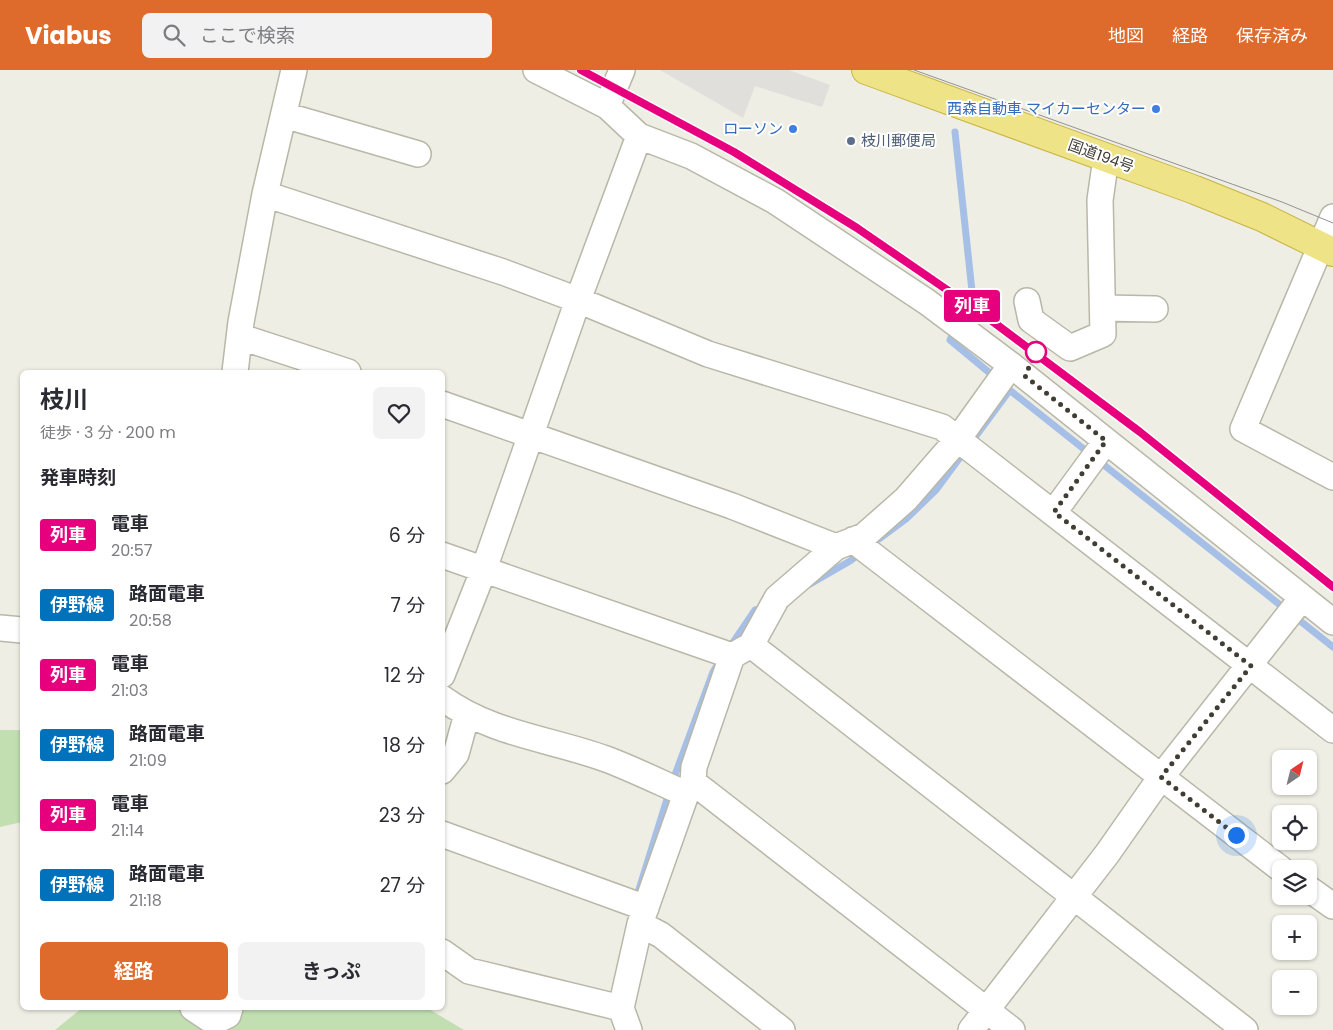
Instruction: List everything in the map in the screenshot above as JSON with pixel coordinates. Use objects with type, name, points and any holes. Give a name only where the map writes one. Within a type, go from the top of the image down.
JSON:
[{"type":"highway","name":"国道194号","points":[[866,70],[1262,217],[1326,248]]},
{"type":"street","points":[[235,370],[236,352],[241,337],[241,322],[265,194],[294,70]]},
{"type":"street","points":[[536,70],[607,106],[640,136],[691,156],[775,201],[957,325],[1004,376],[1295,608],[1333,622]]},
{"type":"street","points":[[607,106],[622,70]]},
{"type":"street","points":[[284,115],[418,154]]},
{"type":"street","points":[[445,667],[484,569],[578,300],[640,136]]},
{"type":"street","points":[[1027,301],[1031,320],[1070,348],[1103,334],[1104,308],[1100,200],[1106,158]]},
{"type":"street","points":[[265,194],[503,272],[578,300],[708,354],[942,427],[1333,730]]},
{"type":"street","points":[[1333,217],[1326,248],[1243,430],[1333,477]]},
{"type":"street","points":[[1104,308],[1155,309]]},
{"type":"street","points":[[241,337],[342,370]]},
{"type":"street","points":[[445,955],[469,971],[625,1019],[643,916],[689,788],[694,767],[742,651],[777,598],[845,544],[864,536],[906,499],[958,439],[1004,376]]},
{"type":"street","points":[[445,405],[845,544],[1161,777],[1272,862]]},
{"type":"street","points":[[1054,512],[1098,452]]},
{"type":"street","points":[[445,556],[742,651],[1074,895],[1245,1030]]},
{"type":"street","points":[[971,1030],[1107,854],[1161,777],[1251,666],[1295,608]]},
{"type":"street","points":[[0,628],[20,630]]},
{"type":"street","points":[[445,700],[467,714],[525,737],[605,758],[689,788],[1012,1030]]},
{"type":"street","points":[[445,767],[456,754],[467,714]]},
{"type":"street","points":[[445,835],[643,916],[662,935],[782,1030]]},
{"type":"street","points":[[1317,895],[1333,906]]},
{"type":"street","points":[[196,1010],[208,1018],[218,1020],[228,1015],[229,1010]]},
{"type":"green space","points":[[0,730],[20,730],[20,822],[0,827]]},
{"type":"green space","points":[[80,1010],[430,1010],[464,1030],[55,1030]]},
{"type":"shaded area","points":[[660,70],[789,70],[830,85],[822,107],[755,86],[743,118]]},
{"type":"waterway","points":[[955,132],[972,291],[950,340],[997,379]]},
{"type":"waterway","points":[[1007,388],[1333,647]]},
{"type":"waterway","points":[[879,539],[906,519],[936,490],[1010,390]]},
{"type":"waterway","points":[[810,584],[862,552]]},
{"type":"waterway","points":[[730,647],[755,610],[764,608]]},
{"type":"waterway","points":[[636,899],[672,783],[713,672],[719,662]]},
{"type":"tram line","points":[[914,70],[1282,202],[1333,223]]},
{"type":"railway","points":[[581,70],[749,162],[911,263],[1015,336],[1096,397],[1333,587]]},
{"type":"train","name":"列車","points":[[581,70],[734,152],[857,228],[1015,336],[1140,432],[1333,587]]},
{"type":"place","name":"西森自動車 マイカーセンター","points":[[1156,109]]},
{"type":"place","name":"ローソン","points":[[793,129]]},
{"type":"place","name":"枝川郵便局","points":[[851,141]]},
{"type":"route","points":[[1036,352],[1025,376],[1106,441],[1054,512],[1251,666],[1161,777],[1236,835]]}]
